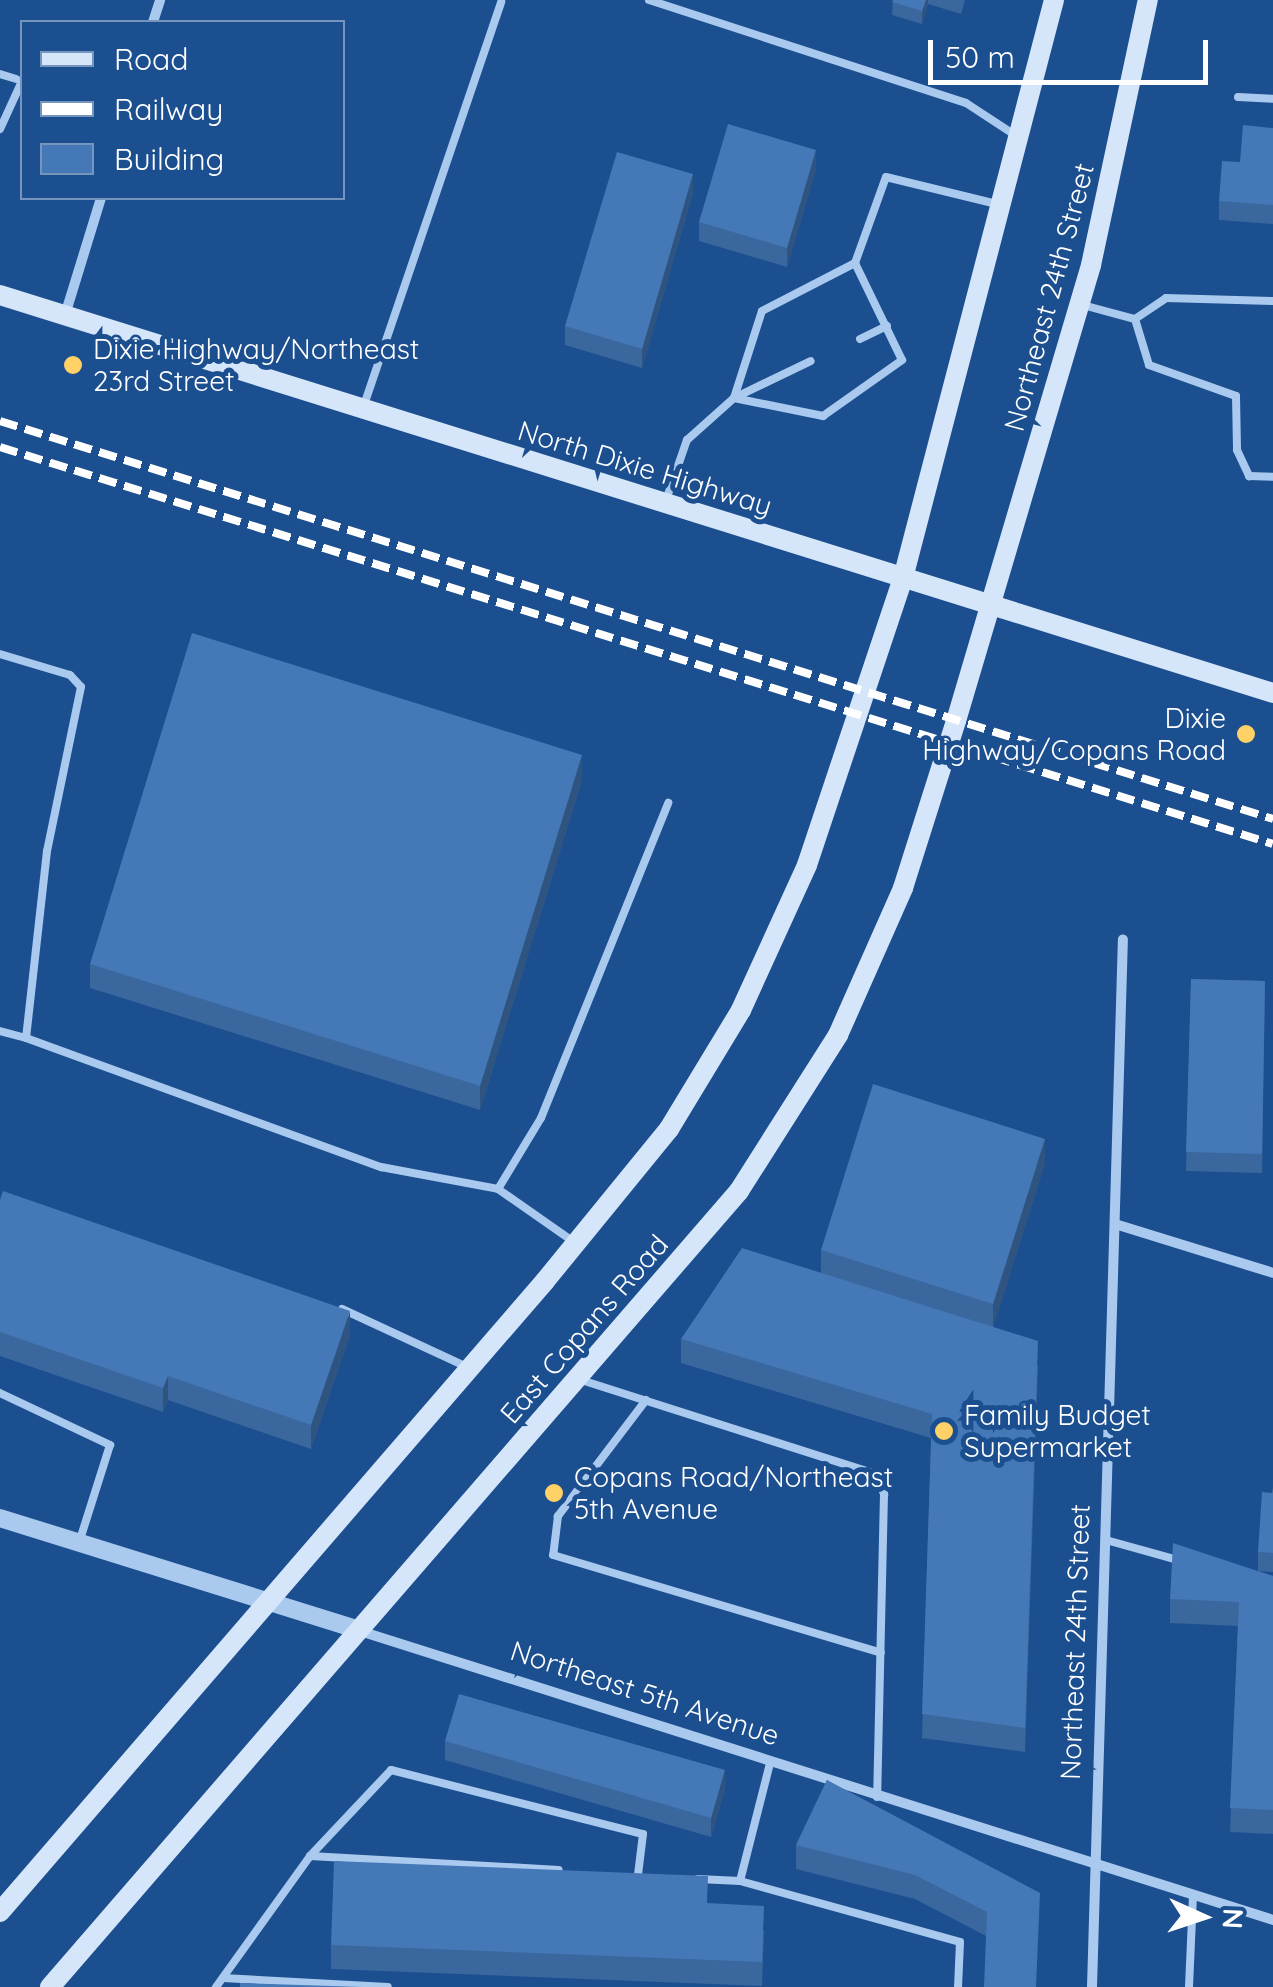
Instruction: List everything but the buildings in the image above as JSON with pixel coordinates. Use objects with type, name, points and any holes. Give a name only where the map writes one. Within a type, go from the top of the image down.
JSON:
[{"type":"main road","points":[[0,1912],[669,1129],[741,1010],[807,865],[903,578],[1006,206],[1054,0]]},
{"type":"main road","name":"Northeast 24th Street","points":[[991,604],[1080,304],[1148,0]]},
{"type":"main road","name":"North Dixie Highway","points":[[0,294],[1273,693]]},
{"type":"main road","name":"East Copans Road","points":[[50,1987],[739,1191],[838,1035],[902,888],[991,604]]},
{"type":"street","points":[[65,315],[99,200]]},
{"type":"street","name":"Northeast 24th Street","points":[[1092,1987],[1123,939]]},
{"type":"street","points":[[1114,1224],[1273,1273]]},
{"type":"street","name":"Northeast 5th Avenue","points":[[0,1518],[1096,1868],[1273,1920]]},
{"type":"lane","points":[[649,0],[966,103],[1023,140]]},
{"type":"lane","points":[[363,408],[501,2]]},
{"type":"lane","points":[[0,74],[19,80],[0,129]]},
{"type":"lane","points":[[1238,97],[1273,99]]},
{"type":"lane","points":[[734,398],[762,311],[855,262],[886,177],[1006,206]]},
{"type":"lane","points":[[734,398],[824,416],[902,360],[855,262]]},
{"type":"lane","points":[[1080,304],[1135,319],[1166,298],[1273,301]]},
{"type":"lane","points":[[1135,319],[1149,365],[1236,396],[1237,450],[1249,476],[1273,477]]},
{"type":"lane","points":[[860,338],[887,326]]},
{"type":"lane","points":[[665,503],[687,440],[734,398],[811,361]]},
{"type":"lane","points":[[0,654],[70,675],[81,687],[47,851],[26,1038]]},
{"type":"lane","points":[[498,1189],[541,1118],[668,803]]},
{"type":"lane","points":[[0,1030],[382,1168],[498,1189],[575,1243]]},
{"type":"lane","points":[[320,1302],[468,1368]]},
{"type":"lane","points":[[578,1379],[876,1474],[884,1494],[877,1797]]},
{"type":"lane","points":[[0,1393],[110,1445],[78,1543]]},
{"type":"lane","points":[[646,1400],[558,1516],[553,1555],[880,1652]]},
{"type":"lane","points":[[1106,1540],[1188,1563]]},
{"type":"lane","points":[[740,1881],[770,1763]]},
{"type":"lane","points":[[216,1987],[310,1856],[391,1770],[643,1834],[638,1875]]},
{"type":"lane","points":[[310,1856],[580,1872]]},
{"type":"lane","points":[[619,1874],[656,1876]]},
{"type":"lane","points":[[690,1878],[740,1881],[960,1942],[958,1987]]},
{"type":"lane","points":[[1189,1987],[1193,1896]]},
{"type":"lane","points":[[222,1978],[388,1987]]},
{"type":"railway","points":[[0,421],[1273,819]]},
{"type":"railway","points":[[0,447],[1273,844]]},
{"type":"place","name":"Dixie Highway/Northeast 23rd Street","points":[[73,365]]},
{"type":"place","name":"Dixie Highway/Copans Road","points":[[1246,734]]},
{"type":"place","name":"Family Budget Supermarket","points":[[944,1431]]},
{"type":"place","name":"Copans Road/Northeast 5th Avenue","points":[[554,1493]]}]
